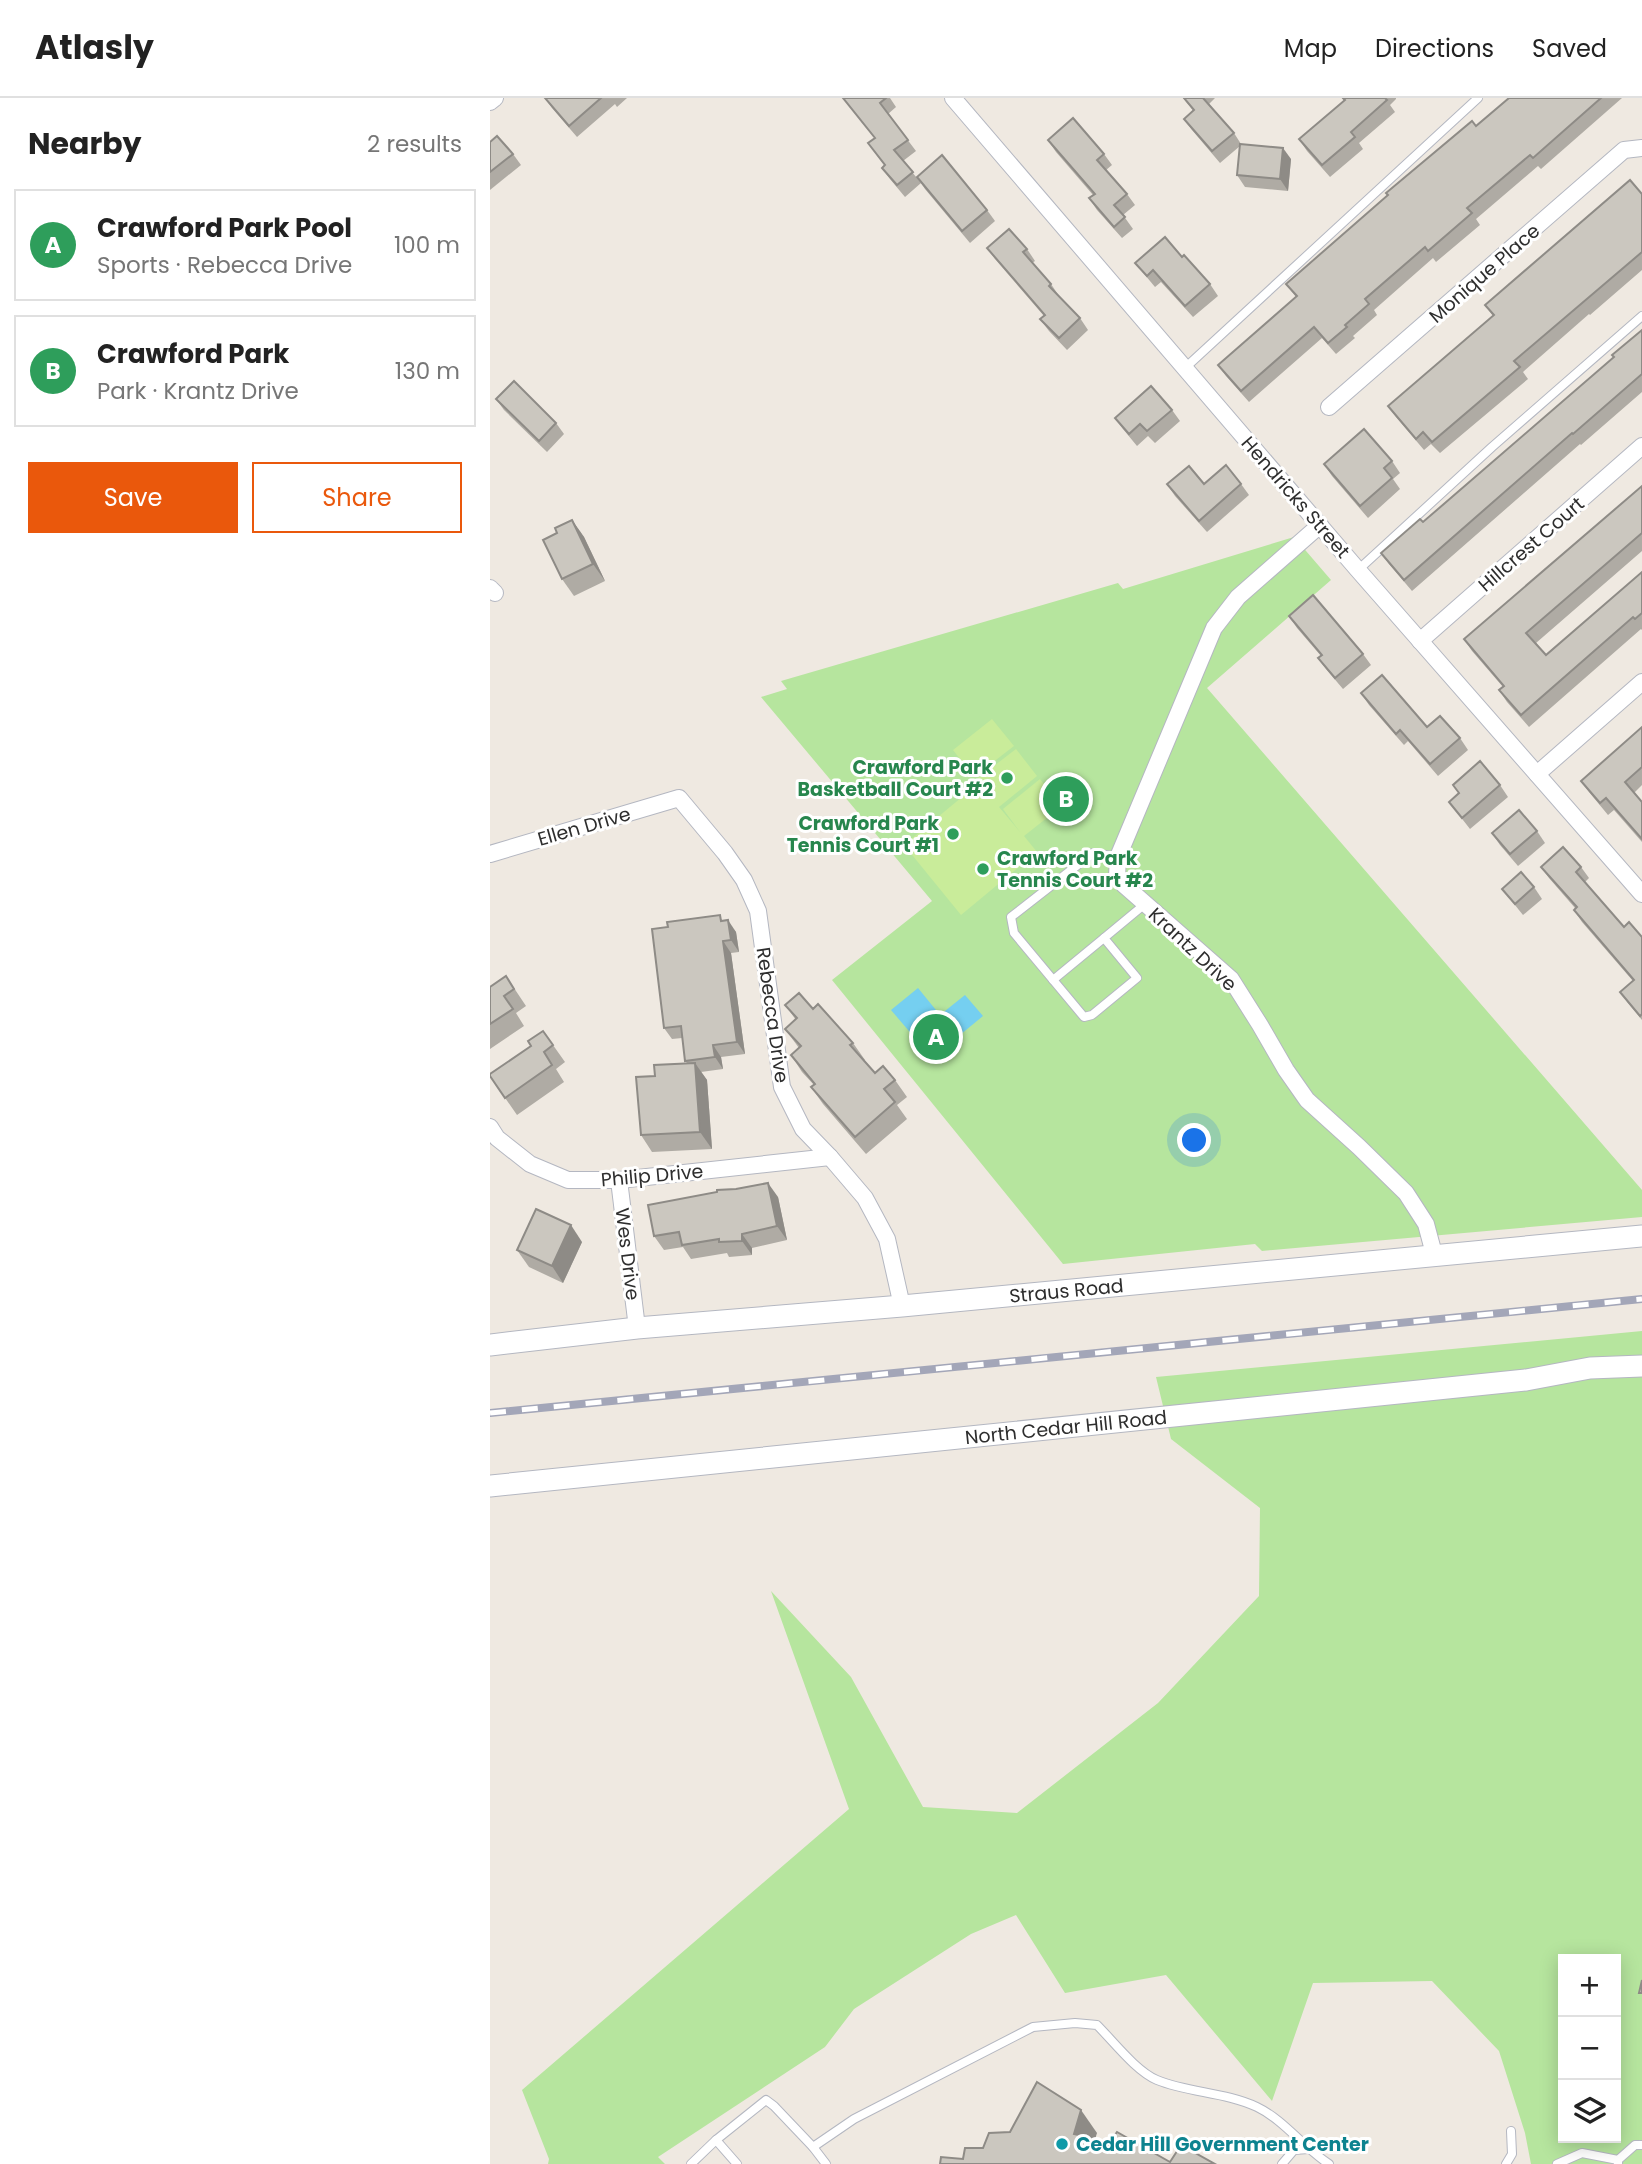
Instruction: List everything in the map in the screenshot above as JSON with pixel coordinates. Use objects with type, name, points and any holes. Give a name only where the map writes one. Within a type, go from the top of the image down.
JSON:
[{"type":"street","points":[[490,102],[495,98]]},
{"type":"street","name":"Hendricks Street","points":[[953,98],[1358,570],[1642,894]]},
{"type":"street","name":"Monique Place","points":[[1329,407],[1624,150],[1642,148]]},
{"type":"street","name":"Hillcrest Court","points":[[1420,641],[1642,446]]},
{"type":"street","points":[[1118,857],[1214,628],[1238,597],[1320,525]]},
{"type":"street","points":[[1537,774],[1642,682]]},
{"type":"street","name":"Ellen Drive","points":[[490,854],[679,798]]},
{"type":"street","name":"Rebecca Drive","points":[[679,798],[738,871],[758,911],[782,1087],[803,1129],[831,1157],[865,1198],[887,1239],[902,1306]]},
{"type":"street","name":"Krantz Drive","points":[[1118,857],[1117,876],[1124,885],[1231,979],[1307,1100],[1406,1193],[1426,1224],[1434,1254]]},
{"type":"street","name":"Philip Drive","points":[[490,1127],[497,1138],[530,1164],[568,1180],[619,1180],[831,1157]]},
{"type":"street","name":"Wes Drive","points":[[619,1180],[637,1328]]},
{"type":"street","name":"Straus Road","points":[[490,1345],[637,1328],[902,1306],[1642,1236]]},
{"type":"street","name":"North Cedar Hill Road","points":[[490,1486],[1526,1380],[1590,1368],[1642,1366]]},
{"type":"lane","points":[[1185,368],[1478,98]]},
{"type":"lane","points":[[1358,570],[1492,447],[1642,316]]},
{"type":"lane","points":[[1104,938],[1137,978],[1092,1014],[1084,1017],[1014,933],[1011,917],[1093,853],[1118,857]]},
{"type":"lane","points":[[1053,980],[1145,904]]},
{"type":"lane","points":[[813,2147],[854,2119],[1033,2027],[1075,2023],[1097,2025],[1135,2065],[1156,2079],[1190,2090],[1233,2097],[1259,2108],[1280,2122],[1309,2150],[1329,2164]]},
{"type":"lane","points":[[691,2164],[766,2100],[813,2147],[826,2164]]},
{"type":"lane","points":[[1506,2164],[1513,2154],[1511,2131]]},
{"type":"lane","points":[[716,2140],[737,2164]]},
{"type":"lane","points":[[1557,2164],[1582,2153],[1618,2162],[1634,2145],[1642,2145]]},
{"type":"lane","points":[[1282,2164],[1293,2150],[1309,2150]]},
{"type":"green space","points":[[1294,537],[1331,580],[1207,688],[1642,1190],[1642,1217],[1262,1251],[1255,1244],[1063,1264],[832,980],[932,901],[761,697],[787,689],[781,681],[1118,583],[1123,589]]},
{"type":"green space","points":[[992,719],[1014,746],[974,777],[953,750]]},
{"type":"green space","points":[[1016,749],[1037,776],[999,807],[1020,832],[1003,809],[1040,779],[1062,806],[1024,836],[1037,852],[961,915],[904,845],[979,783],[977,779]]},
{"type":"green space","points":[[1642,1331],[1642,2164],[1531,2164],[1525,2133],[1499,2051],[1432,1981],[1313,1983],[1272,2101],[1166,1975],[1065,1993],[1016,1915],[971,1934],[854,2009],[825,2047],[658,2157],[665,2164],[548,2164],[549,2159],[522,2090],[849,1809],[771,1591],[851,1677],[923,1807],[1017,1813],[1158,1703],[1259,1596],[1260,1508],[1171,1439],[1156,1377]]},
{"type":"water","points":[[918,988],[940,1015],[965,995],[983,1016],[932,1058],[891,1010]]},
{"type":"building","points":[[545,98],[601,98],[569,126]]},
{"type":"building","points":[[843,98],[886,98],[880,103],[908,140],[894,150],[913,172],[897,185],[882,168],[885,165],[868,143],[875,138]]},
{"type":"building","points":[[1184,98],[1203,98],[1234,133],[1212,151],[1184,119],[1194,110]]},
{"type":"building","points":[[1343,98],[1387,100],[1351,132],[1355,137],[1322,165],[1299,139],[1345,100]]},
{"type":"building","points":[[1509,98],[1601,98],[1533,158],[1530,155],[1467,208],[1472,213],[1428,251],[1425,247],[1365,299],[1369,304],[1328,343],[1314,327],[1241,391],[1218,365],[1297,296],[1286,284],[1388,195],[1386,193],[1472,121],[1476,126]]},
{"type":"building","points":[[1073,118],[1104,154],[1097,160],[1127,194],[1114,205],[1125,217],[1114,227],[1089,198],[1095,194],[1048,140]]},
{"type":"building","points":[[497,136],[513,154],[490,172],[490,142]]},
{"type":"building","points":[[1240,144],[1283,148],[1280,179],[1237,175]]},
{"type":"building","points":[[942,155],[987,210],[962,231],[917,177]]},
{"type":"building","points":[[1630,180],[1642,194],[1642,252],[1514,361],[1520,367],[1432,442],[1423,432],[1416,439],[1388,406],[1494,315],[1485,305]]},
{"type":"building","points":[[1009,229],[1027,249],[1023,252],[1051,284],[1049,286],[1080,318],[1059,338],[1040,319],[1045,315],[987,248]]},
{"type":"building","points":[[1165,237],[1210,284],[1185,306],[1153,270],[1147,276],[1135,263]]},
{"type":"building","points":[[1642,330],[1642,374],[1404,580],[1381,553],[1420,519],[1423,522]]},
{"type":"building","points":[[514,381],[556,423],[539,441],[496,399]]},
{"type":"building","points":[[1151,386],[1172,410],[1147,431],[1140,424],[1129,434],[1115,418]]},
{"type":"building","points":[[1364,429],[1392,461],[1384,468],[1392,478],[1360,506],[1324,464]]},
{"type":"building","points":[[1226,465],[1241,484],[1199,521],[1167,484],[1189,466],[1204,484]]},
{"type":"building","points":[[1642,486],[1642,533],[1526,633],[1546,655],[1642,572],[1642,613],[1635,619],[1633,617],[1521,715],[1499,690],[1504,686],[1464,639]]},
{"type":"building","points":[[572,520],[593,564],[562,579],[543,540],[557,533],[555,528]]},
{"type":"building","points":[[1313,595],[1363,654],[1335,678],[1318,658],[1322,655],[1289,616]]},
{"type":"building","points":[[1382,675],[1427,727],[1440,716],[1460,738],[1430,764],[1400,730],[1396,734],[1361,693]]},
{"type":"building","points":[[1642,727],[1642,767],[1625,782],[1642,802],[1642,839],[1606,798],[1600,803],[1581,781]]},
{"type":"building","points":[[1480,761],[1500,785],[1462,818],[1449,802],[1459,793],[1453,785]]},
{"type":"building","points":[[1519,810],[1537,831],[1510,854],[1492,833]]},
{"type":"building","points":[[1563,847],[1581,867],[1576,872],[1624,927],[1629,922],[1642,937],[1640,1016],[1620,992],[1634,980],[1574,910],[1577,907],[1541,867]]},
{"type":"building","points":[[1521,872],[1534,887],[1515,904],[1502,889]]},
{"type":"building","points":[[720,915],[721,921],[728,920],[731,940],[723,941],[737,1042],[713,1045],[715,1057],[685,1061],[681,1026],[664,1028],[652,929],[668,927],[667,922]]},
{"type":"building","points":[[506,976],[514,989],[504,996],[513,1009],[490,1024],[490,987]]},
{"type":"building","points":[[799,993],[813,1009],[818,1004],[853,1043],[850,1045],[875,1073],[883,1066],[895,1080],[884,1089],[895,1102],[855,1137],[811,1087],[815,1084],[791,1055],[801,1046],[785,1029],[797,1018],[785,1005]]},
{"type":"building","points":[[543,1031],[553,1045],[544,1052],[552,1065],[505,1098],[490,1074],[531,1046],[528,1041]]},
{"type":"building","points":[[695,1063],[700,1132],[641,1135],[636,1077],[655,1076],[654,1065]]},
{"type":"building","points":[[768,1183],[777,1226],[742,1234],[742,1241],[719,1242],[719,1239],[682,1245],[679,1232],[654,1236],[648,1205],[717,1190]]},
{"type":"building","points":[[536,1209],[571,1225],[552,1266],[517,1250]]},
{"type":"building","points":[[1037,2082],[1081,2110],[1074,2134],[1110,2142],[1117,2132],[1170,2162],[1181,2145],[1215,2164],[940,2164],[941,2157],[963,2159],[965,2148],[983,2148],[989,2133],[1010,2132]]},
{"type":"railway","points":[[490,1413],[1642,1299]]},
{"type":"place","name":"Crawford Park Basketball Court #2","points":[[1007,778]]},
{"type":"place","name":"Crawford Park","points":[[1066,799]]},
{"type":"place","name":"Crawford Park Tennis Court #1","points":[[953,834]]},
{"type":"place","name":"Crawford Park Tennis Court #2","points":[[983,869]]},
{"type":"place","name":"Crawford Park Pool","points":[[936,1037]]},
{"type":"place","name":"Cedar Hill Government Center","points":[[1062,2144]]}]
